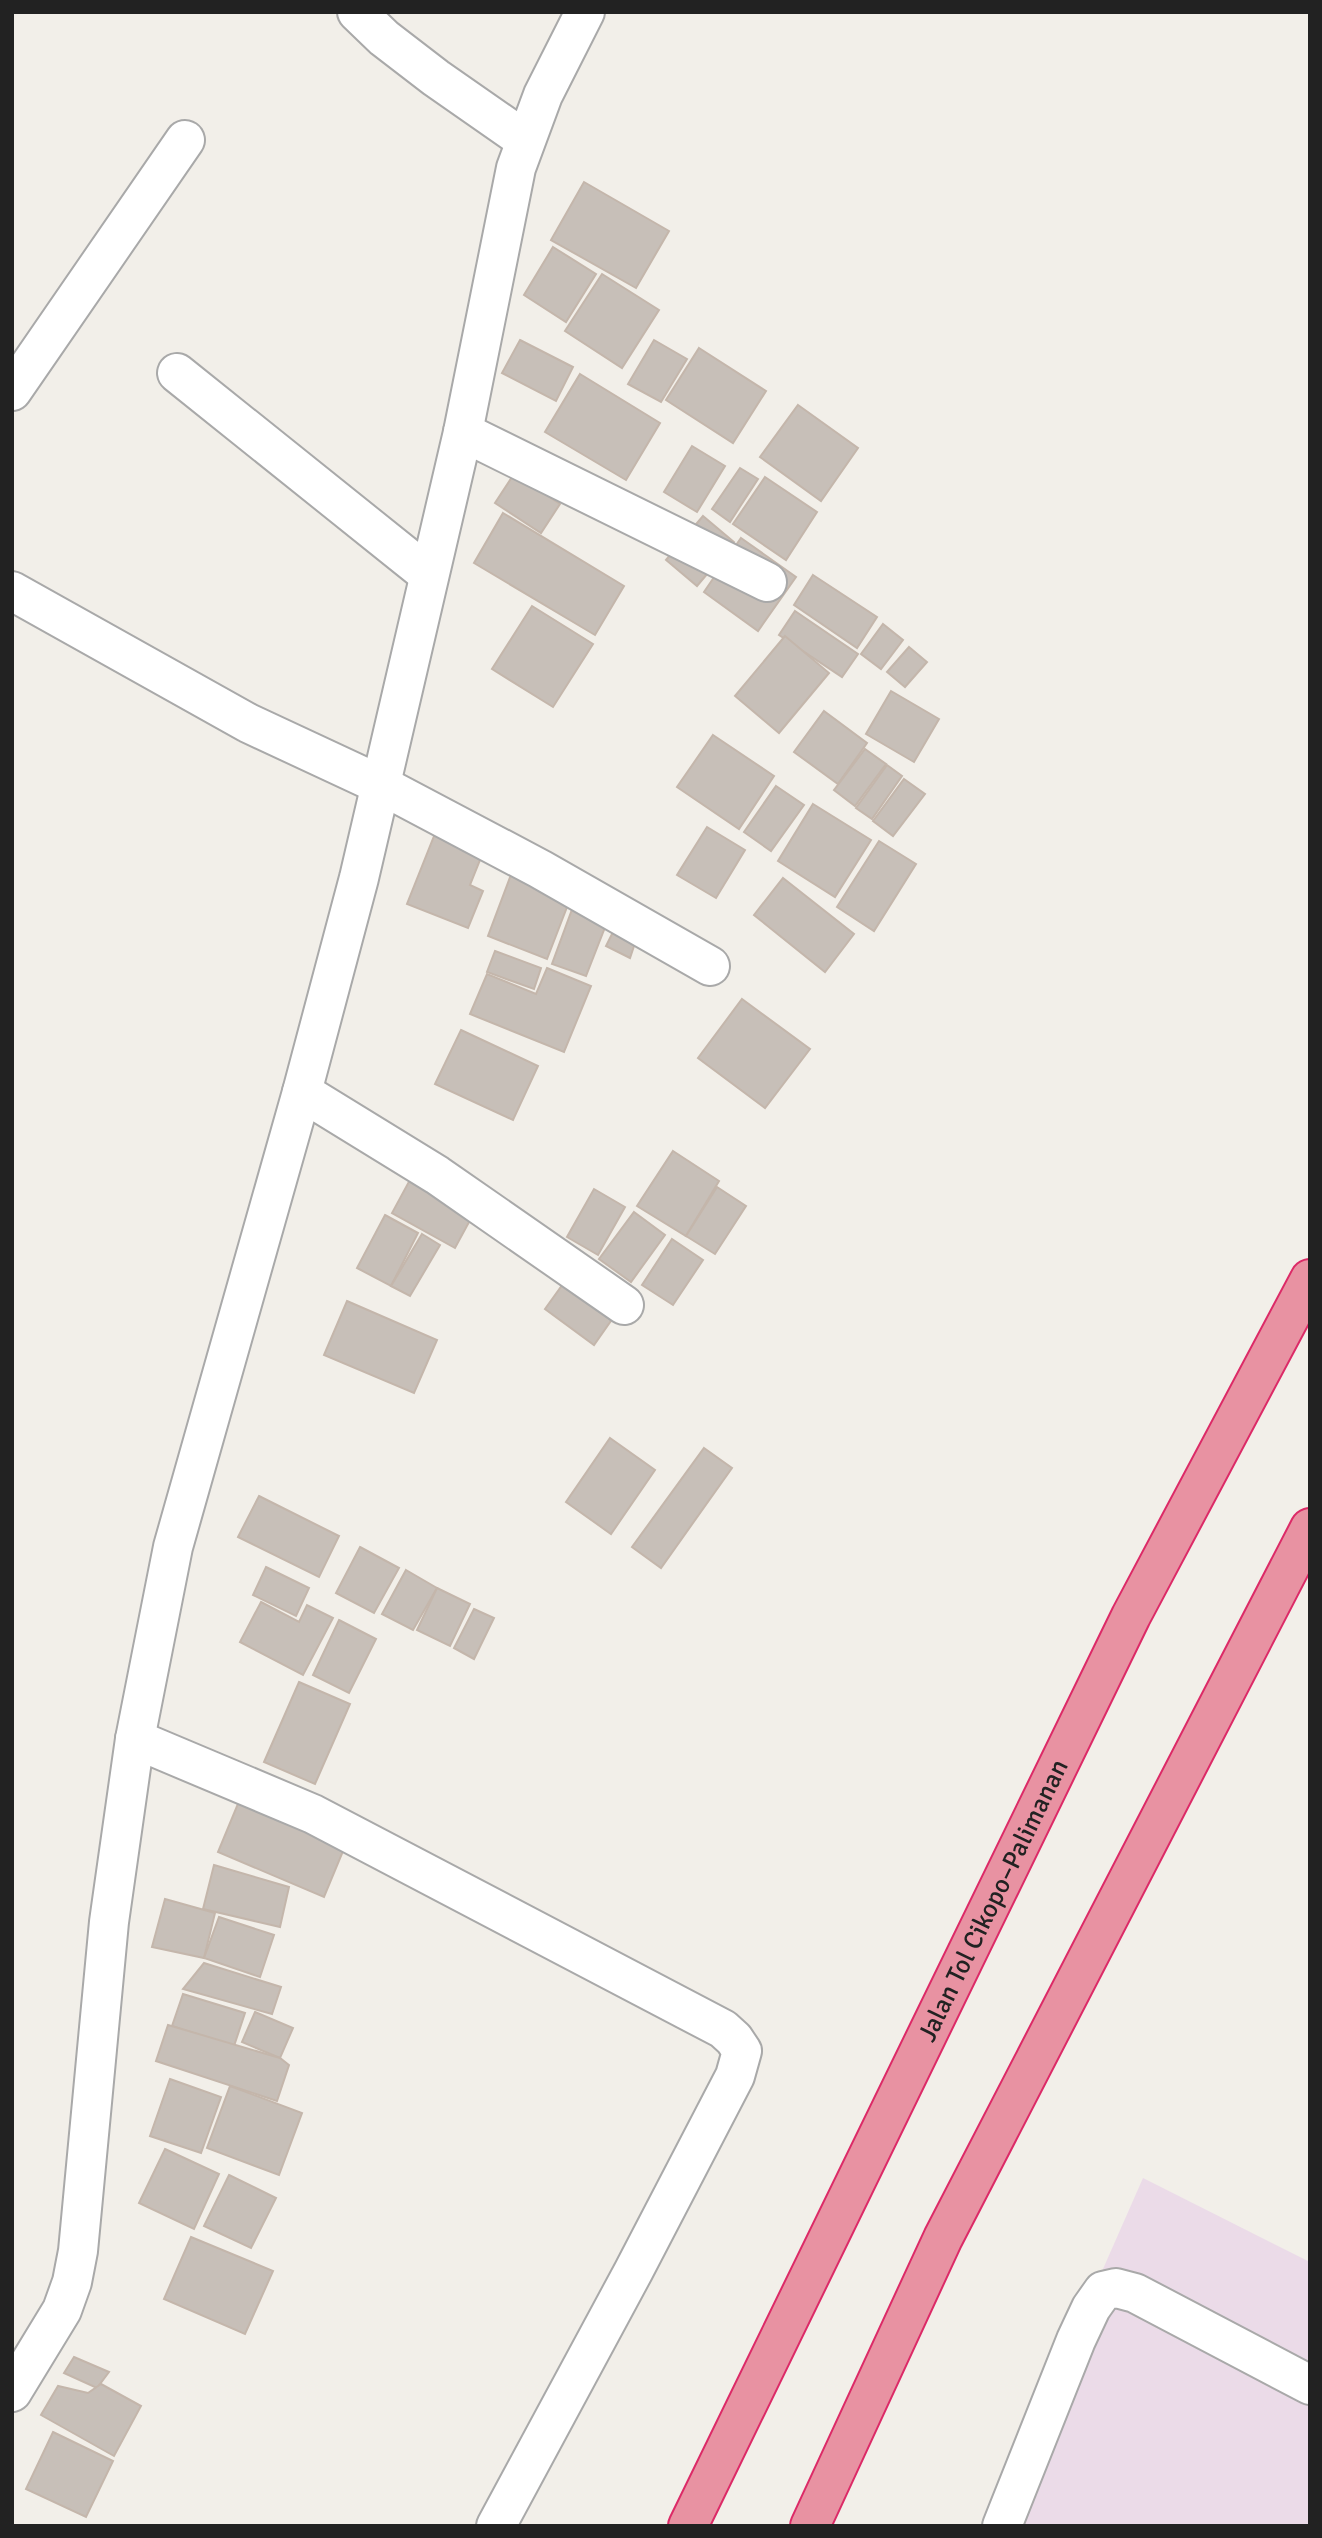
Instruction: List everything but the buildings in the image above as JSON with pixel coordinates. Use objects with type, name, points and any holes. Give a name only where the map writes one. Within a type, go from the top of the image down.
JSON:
[{"type":"highway","name":"Jalan Tol Cikopo–Palimanan","points":[[688,2526],[1131,1616],[1310,1279]]},
{"type":"highway","points":[[810,2526],[943,2238],[1310,1528]]},
{"type":"street","points":[[357,12],[384,38],[436,78],[525,140]]},
{"type":"street","points":[[12,2392],[62,2310],[72,2282],[78,2251],[109,1922],[135,1739],[173,1547],[302,1092],[359,878],[463,432],[516,168],[543,95],[586,12]]},
{"type":"street","points":[[12,391],[185,140]]},
{"type":"street","points":[[177,373],[429,575]]},
{"type":"street","points":[[463,432],[767,582]]},
{"type":"street","points":[[12,591],[248,723],[381,785],[540,869],[710,966]]},
{"type":"street","points":[[302,1092],[437,1175],[624,1305]]},
{"type":"street","points":[[135,1739],[313,1814],[723,2029],[742,2051],[734,2076],[633,2273],[496,2526]]},
{"type":"street","points":[[1002,2526],[1076,2340],[1091,2308],[1103,2291],[1116,2288],[1135,2293],[1310,2385]]},
{"type":"shaded area","points":[[1143,2178],[1310,2262],[1310,2526],[990,2526]]}]
